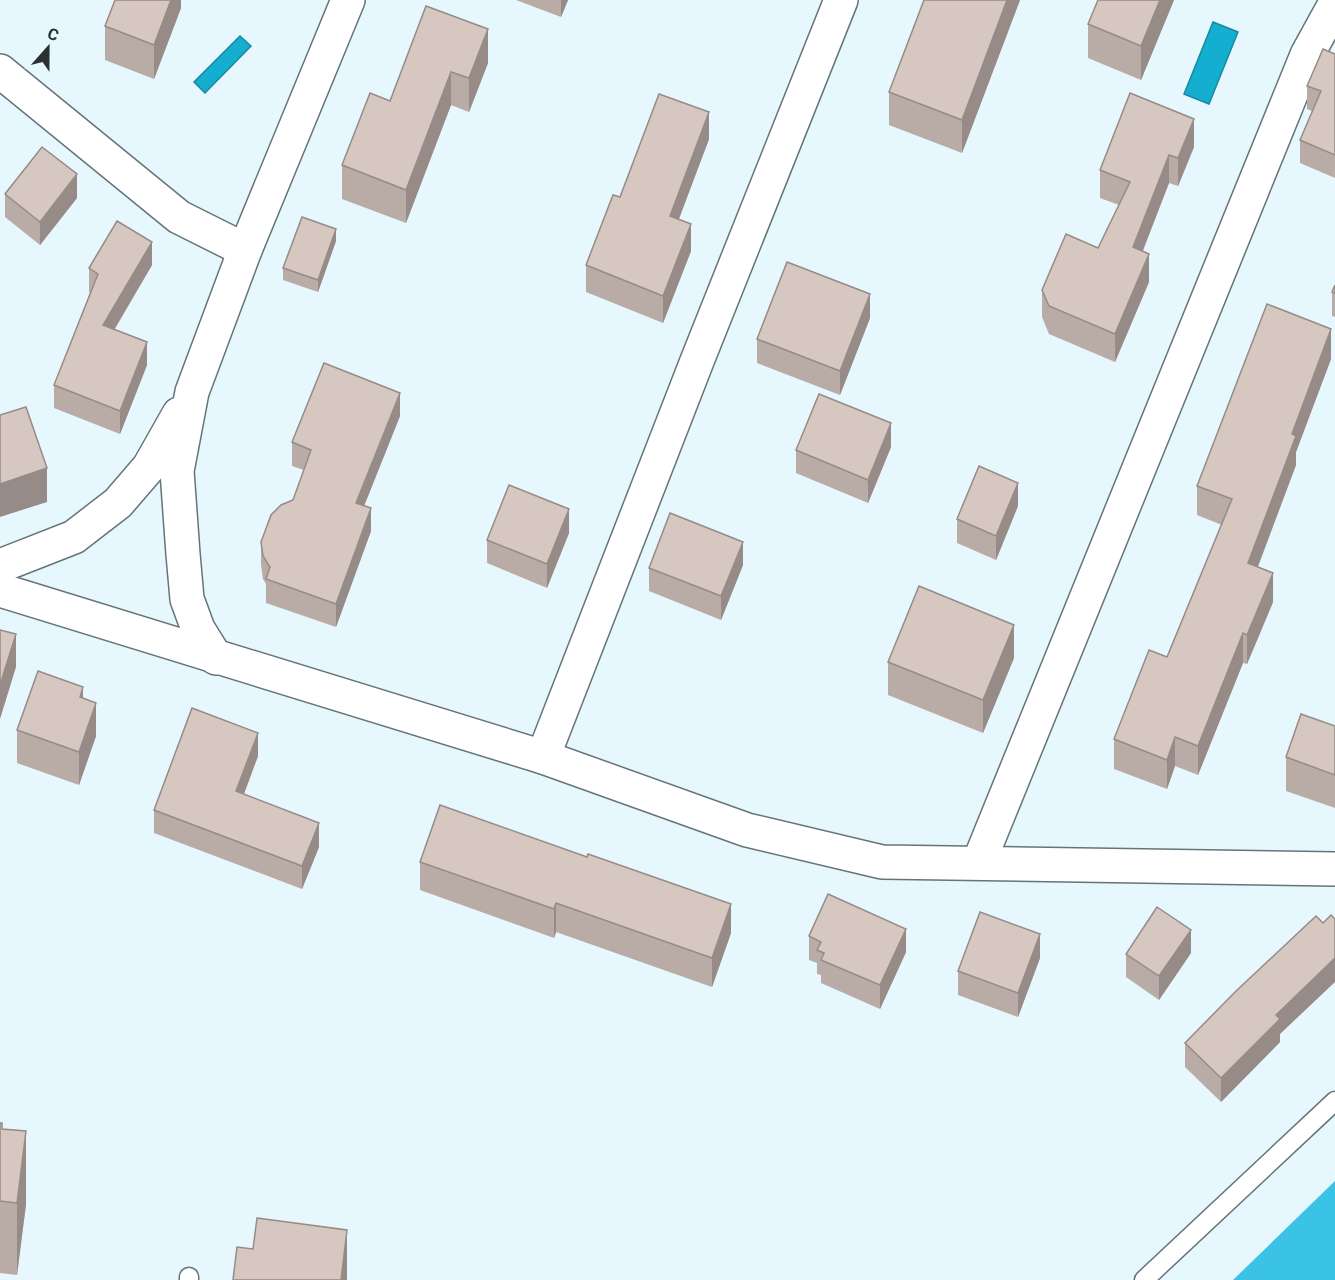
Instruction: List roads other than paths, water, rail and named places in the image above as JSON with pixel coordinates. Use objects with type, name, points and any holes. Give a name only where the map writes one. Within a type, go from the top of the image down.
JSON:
[{"type":"street","points":[[0,566],[74,537],[118,502],[149,467],[192,392],[245,250],[348,0]]},
{"type":"street","points":[[543,757],[841,0]]},
{"type":"street","points":[[979,862],[1307,55],[1335,4]]},
{"type":"street","points":[[0,71],[179,217],[245,250]]},
{"type":"street","points":[[192,392],[177,471],[187,599],[198,629],[216,658]]},
{"type":"street","points":[[0,590],[543,757],[747,830],[882,862],[1335,869]]},
{"type":"lane","points":[[1144,1280],[1335,1101]]}]
